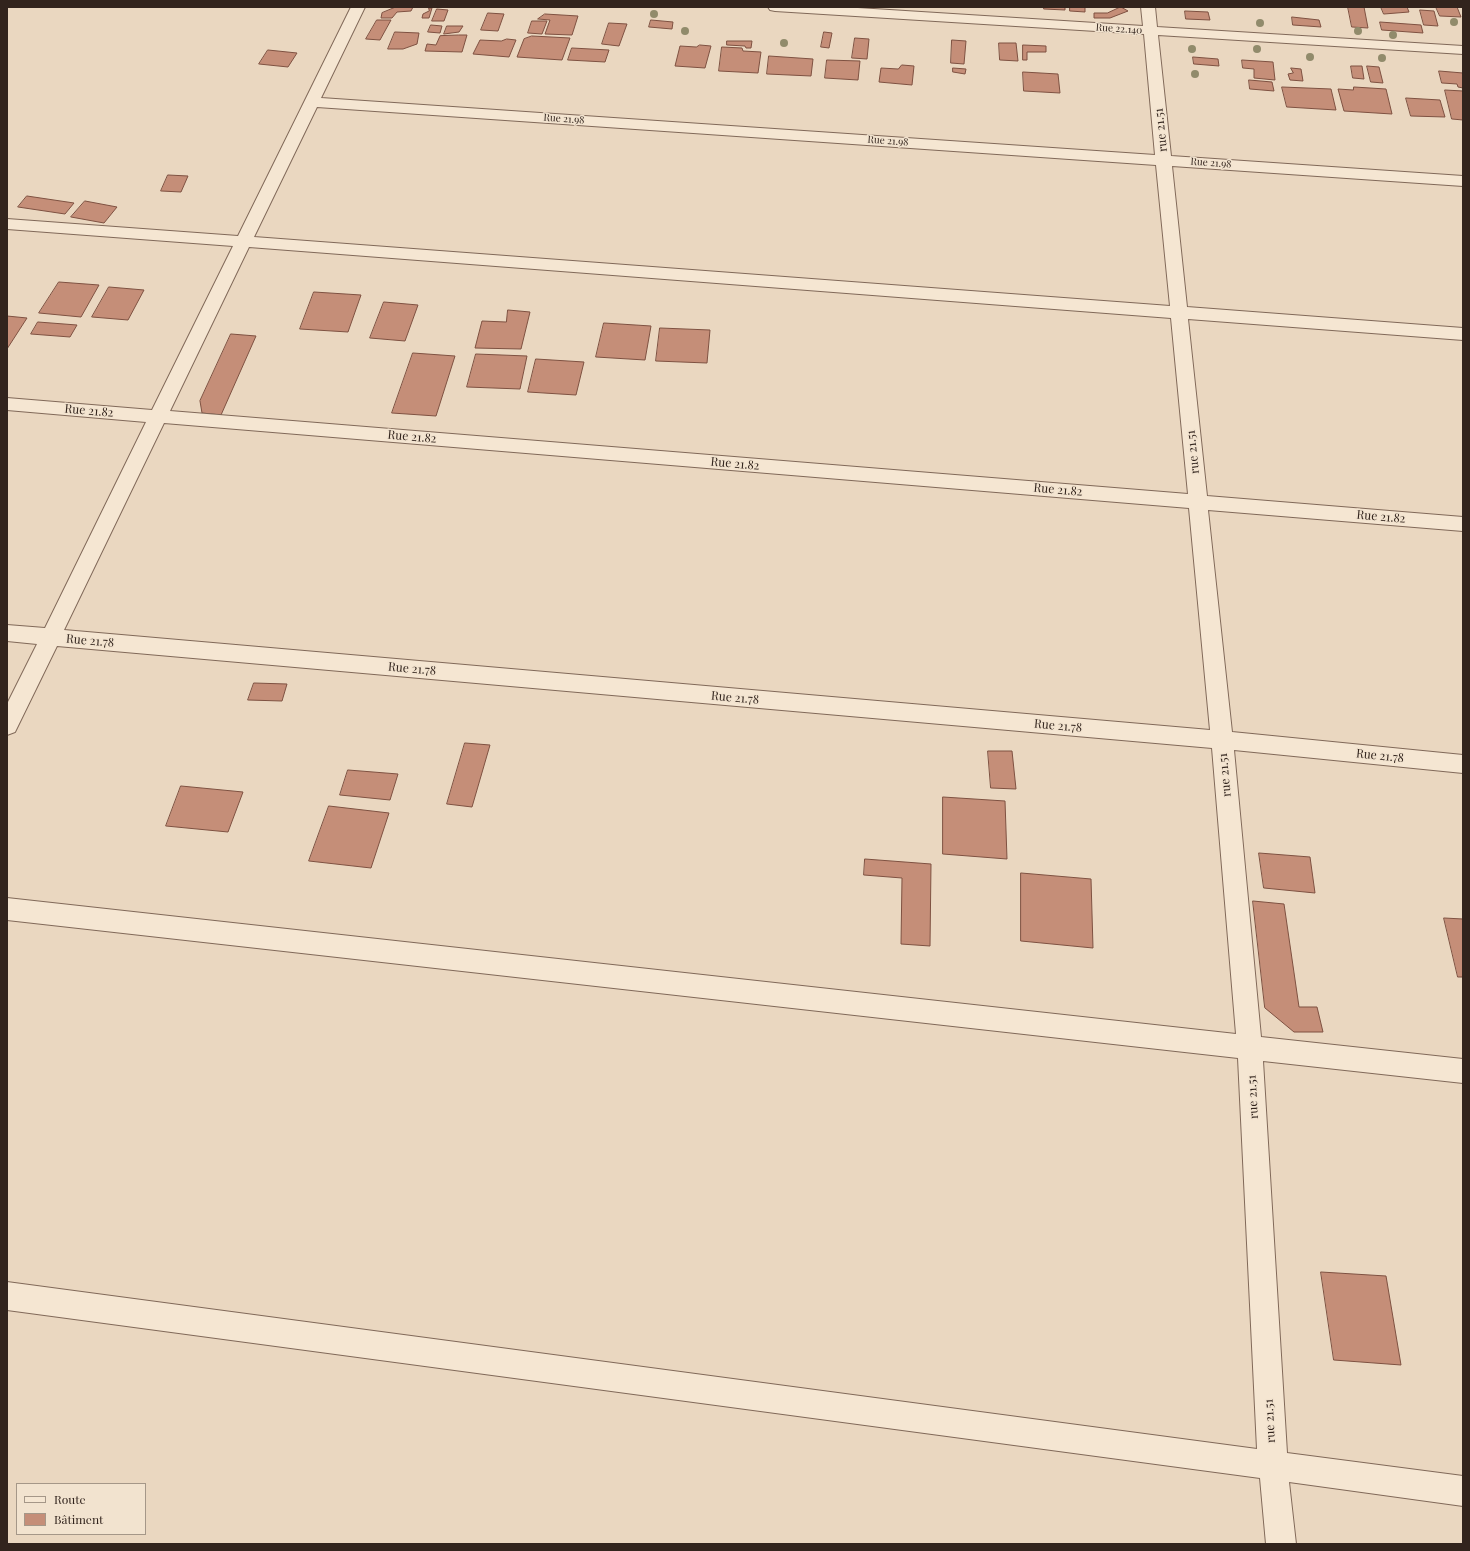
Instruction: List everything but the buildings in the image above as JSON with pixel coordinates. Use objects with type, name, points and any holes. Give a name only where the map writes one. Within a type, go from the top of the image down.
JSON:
[{"type":"street","points":[[7,726],[358,7]]},
{"type":"street","name":"Rue 22.140","points":[[775,7],[1463,50]]},
{"type":"street","name":"rue 21.51","points":[[1148,7],[1222,740],[1250,1048],[1273,1467],[1281,1544]]},
{"type":"street","name":"Rue 21.98","points":[[312,102],[1463,181]]},
{"type":"street","points":[[7,224],[242,243],[1463,334]]},
{"type":"street","name":"Rue 21.82","points":[[7,404],[1463,524]]},
{"type":"street","name":"Rue 21.78","points":[[7,633],[1222,740],[1463,764]]},
{"type":"street","points":[[7,909],[1463,1071]]},
{"type":"street","points":[[7,1296],[1273,1467],[1463,1491]]}]
